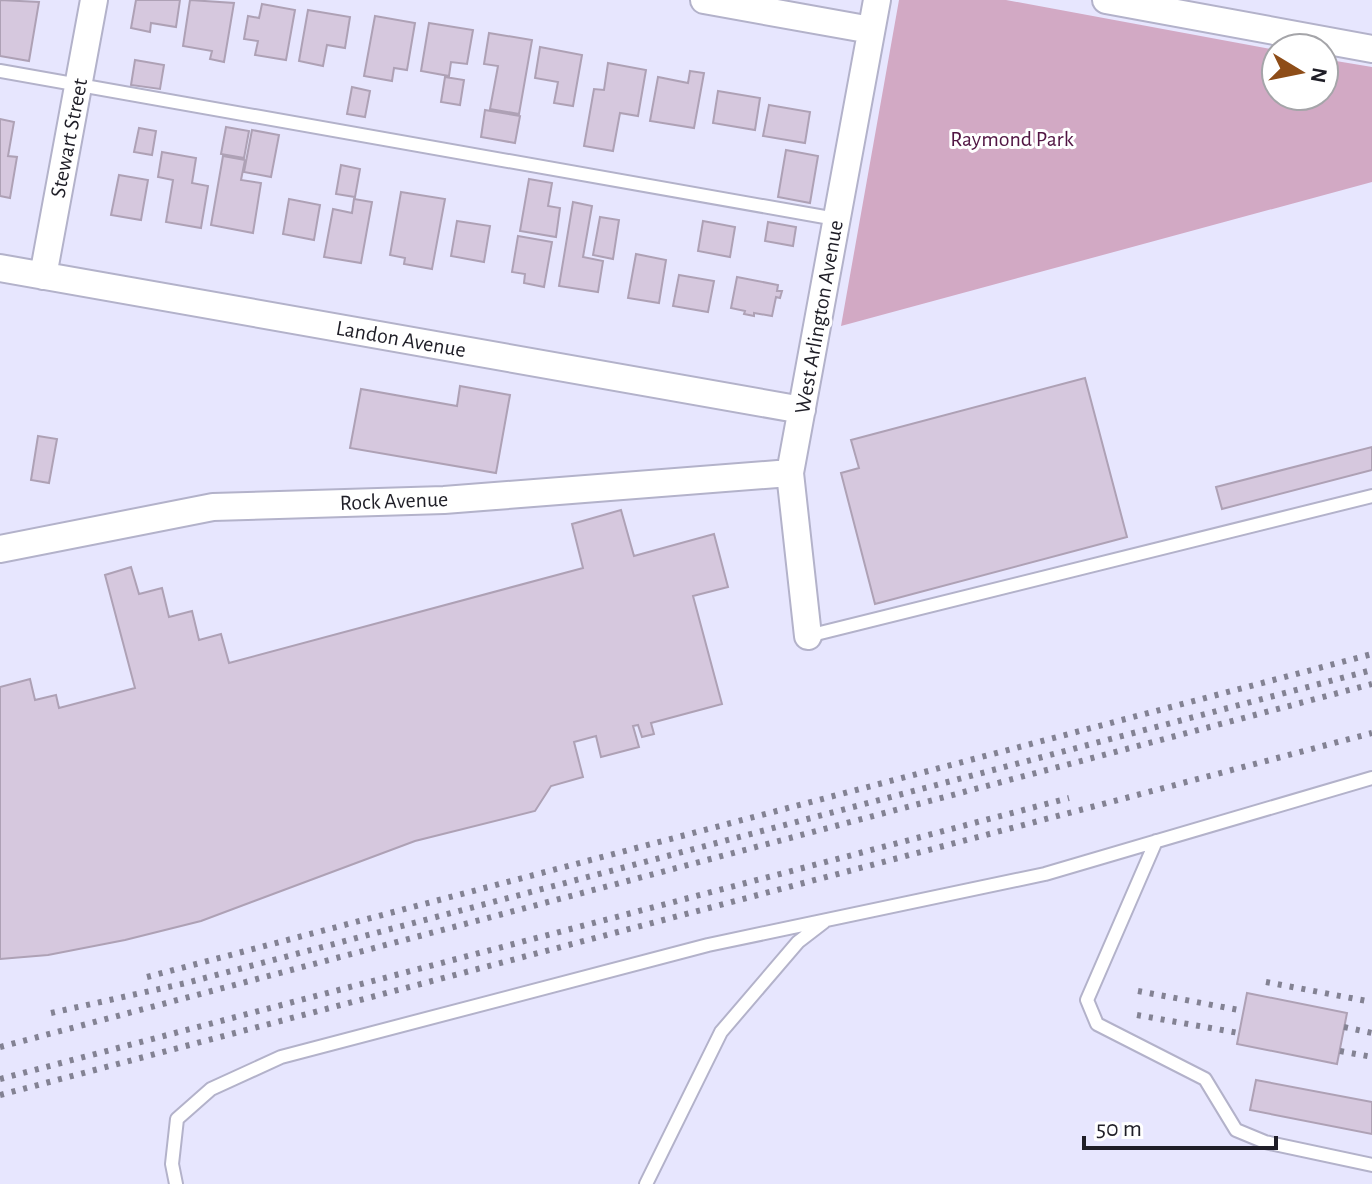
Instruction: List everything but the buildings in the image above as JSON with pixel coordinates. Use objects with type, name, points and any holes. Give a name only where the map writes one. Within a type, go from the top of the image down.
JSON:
[{"type":"street","name":"Stewart Street","points":[[43,276],[94,0]]},
{"type":"street","points":[[704,0],[871,30]]},
{"type":"street","name":"West Arlington Avenue","points":[[808,636],[790,473],[877,0]]},
{"type":"street","points":[[1106,0],[1372,49]]},
{"type":"street","name":"Landon Avenue","points":[[0,268],[802,410]]},
{"type":"street","name":"Rock Avenue","points":[[0,549],[213,507],[444,500],[790,473]]},
{"type":"lane","points":[[0,71],[836,219]]},
{"type":"lane","points":[[808,636],[1372,496]]},
{"type":"lane","points":[[176,1184],[172,1164],[177,1119],[211,1089],[281,1057],[708,945],[1045,874],[1372,778]]},
{"type":"lane","points":[[1156,841],[1087,1000],[1097,1024],[1205,1079],[1236,1130],[1265,1142],[1372,1165]]},
{"type":"lane","points":[[646,1184],[721,1032],[798,942],[827,920]]},
{"type":"green space","name":"Raymond Park","points":[[899,0],[1006,0],[1260,47],[1260,112],[1340,112],[1340,62],[1372,67],[1372,182],[841,326]]},
{"type":"railway","points":[[147,977],[1372,654]]},
{"type":"railway","points":[[51,1013],[186,983],[1372,670]]},
{"type":"railway","points":[[0,1047],[1372,684]]},
{"type":"railway","points":[[0,1095],[1372,733]]},
{"type":"railway","points":[[0,1079],[1069,798]]},
{"type":"railway","points":[[1266,982],[1372,1002]]},
{"type":"railway","points":[[1138,991],[1244,1011]]},
{"type":"railway","points":[[1137,1015],[1239,1033]]},
{"type":"railway","points":[[1344,1027],[1372,1033]]},
{"type":"railway","points":[[1340,1051],[1372,1057]]}]
